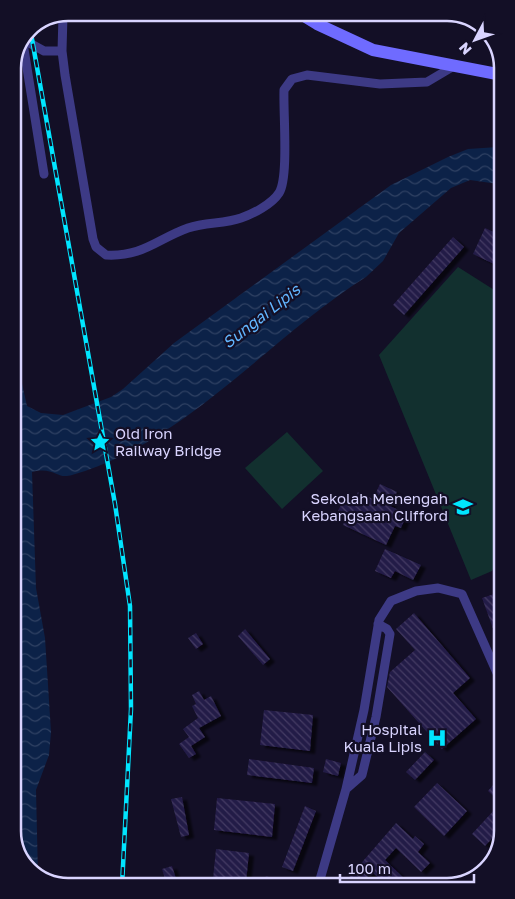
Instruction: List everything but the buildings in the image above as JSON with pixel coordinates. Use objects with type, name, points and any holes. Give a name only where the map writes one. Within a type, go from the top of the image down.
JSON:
[{"type":"main road","points":[[312,21],[374,50],[494,73]]},
{"type":"street","points":[[63,22],[62,51],[93,239],[100,252],[112,255],[148,249],[193,226],[242,218],[273,200],[279,194],[284,179],[284,90],[292,79],[307,74],[380,84],[427,82],[454,66]]},
{"type":"street","points":[[28,44],[44,51],[62,51]]},
{"type":"street","points":[[25,51],[44,174]]},
{"type":"street","points":[[320,878],[346,789],[364,710],[378,622],[391,601],[416,591],[438,588],[462,594],[494,666]]},
{"type":"street","points":[[346,789],[357,781],[362,774],[376,717],[390,634],[387,628],[378,622]]},
{"type":"green space","points":[[458,267],[494,290],[494,567],[492,571],[471,580],[379,355]]},
{"type":"green space","points":[[287,432],[323,471],[282,509],[245,468]]},
{"type":"water","name":"Sungai Lipis","points":[[494,147],[494,183],[470,180],[451,188],[399,233],[383,261],[366,277],[329,302],[190,414],[153,439],[114,459],[72,475],[62,476],[46,471],[32,472],[36,588],[45,638],[51,732],[49,755],[36,790],[38,867],[26,851],[21,831],[21,379],[27,406],[41,413],[63,415],[111,397],[123,389],[174,343],[391,185],[468,149]]},
{"type":"railway","points":[[32,39],[115,504],[130,606],[131,709],[122,878]]},
{"type":"place","name":"Old Iron Railway Bridge","points":[[100,442]]},
{"type":"place","name":"Sekolah Menengah Kebangsaan Clifford","points":[[463,507]]},
{"type":"place","name":"Hospital Kuala Lipis","points":[[437,738]]}]
